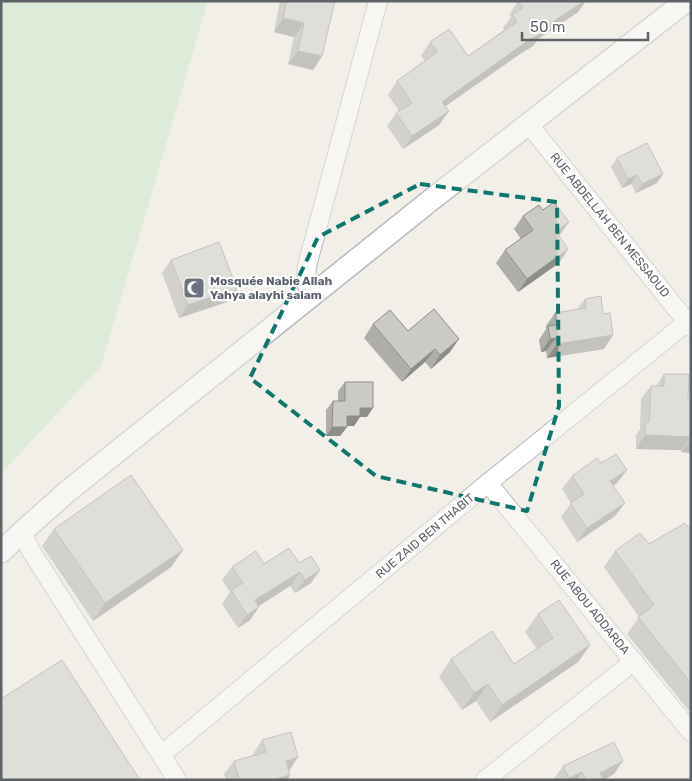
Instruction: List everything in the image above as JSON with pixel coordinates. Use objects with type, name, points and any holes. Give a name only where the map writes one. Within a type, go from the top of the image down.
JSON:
[{"type":"street","points":[[312,297],[308,292],[307,286],[307,266],[378,1]]},
{"type":"street","points":[[1,552],[68,491],[431,200],[686,1]]},
{"type":"street","name":"RUE ABDELLAH BEN MESSAOUD","points":[[531,123],[531,127],[690,323]]},
{"type":"street","name":"RUE ZAID BEN THABIT","points":[[161,755],[488,483],[690,323]]},
{"type":"street","name":"RUE ABOU ADDARDA","points":[[488,483],[691,732]]},
{"type":"street","points":[[22,532],[36,559],[177,780]]},
{"type":"street","points":[[485,780],[634,661]]},
{"type":"highlighted area","points":[[420,184],[557,202],[559,406],[527,511],[376,476],[250,378],[318,237]]},
{"type":"green space","points":[[1,1],[208,1],[101,366],[1,474]]},
{"type":"building","points":[[287,1],[335,1],[322,56],[298,51],[304,23],[283,18]]},
{"type":"building","points":[[518,1],[584,1],[541,30],[542,33],[529,40],[442,102],[449,111],[412,136],[396,113],[412,103],[397,81],[437,52],[430,42],[449,29],[468,56],[517,22],[512,15],[523,8]]},
{"type":"building","points":[[647,143],[663,174],[642,184],[637,175],[628,179],[617,158]]},
{"type":"building","points":[[554,202],[569,222],[556,231],[568,249],[527,279],[505,250],[533,230],[523,216],[539,205],[543,210]]},
{"type":"building","points":[[219,242],[237,289],[188,305],[171,260]]},
{"type":"building","points":[[601,296],[603,314],[610,313],[613,335],[557,344],[556,338],[550,339],[548,326],[557,325],[555,313],[586,308],[585,299]]},
{"type":"building","points":[[434,309],[459,339],[440,355],[435,349],[411,369],[373,324],[390,310],[408,331]]},
{"type":"building","points":[[664,374],[689,374],[688,399],[691,399],[691,437],[645,435],[645,422],[649,422],[651,386],[664,386]]},
{"type":"building","points":[[345,382],[373,382],[373,408],[360,408],[360,416],[347,416],[347,427],[332,427],[333,401],[345,401]]},
{"type":"building","points":[[616,454],[627,470],[610,481],[625,503],[587,528],[570,503],[584,494],[572,476],[597,458],[601,463]]},
{"type":"building","points":[[131,475],[183,550],[105,603],[54,529]]},
{"type":"building","points":[[685,523],[691,531],[691,683],[638,617],[654,605],[615,551],[640,533],[649,544]]},
{"type":"building","points":[[289,548],[299,563],[311,556],[320,570],[305,580],[300,572],[255,600],[259,607],[247,615],[231,590],[243,583],[232,567],[256,551],[264,564]]},
{"type":"building","points":[[559,600],[590,645],[502,705],[488,684],[474,693],[451,659],[492,631],[514,664],[553,638],[538,614]]},
{"type":"building","points":[[62,660],[140,780],[1,780],[1,699]]},
{"type":"building","points":[[291,732],[298,757],[286,761],[290,775],[271,780],[239,780],[234,761],[266,752],[262,740]]},
{"type":"building","points":[[614,742],[623,761],[600,773],[603,779],[586,780],[582,772],[569,778],[563,766]]},
{"type":"place","name":"Mosquée Nabie Allah Yahya alayhi salam","points":[[194,288]]}]
